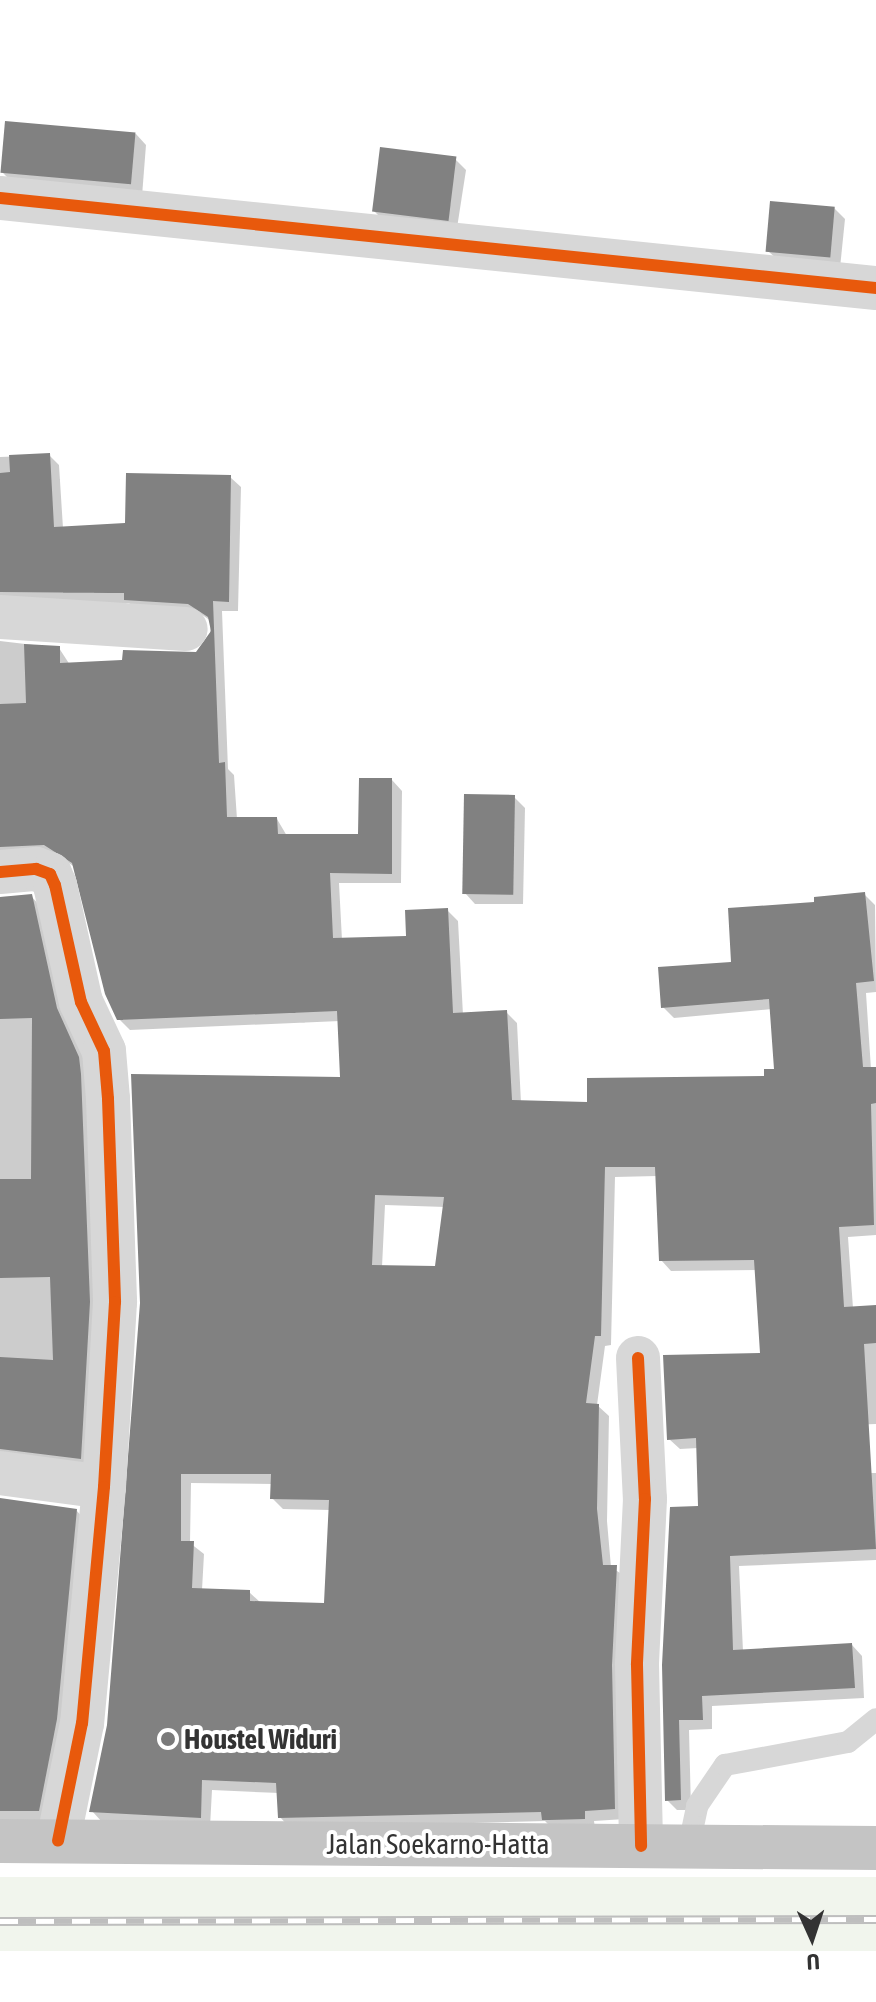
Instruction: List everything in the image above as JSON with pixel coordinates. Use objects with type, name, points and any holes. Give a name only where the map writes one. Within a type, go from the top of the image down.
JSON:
[{"type":"highway","name":"Jalan Soekarno-Hatta","points":[[0,1841],[876,1848]]},
{"type":"street","points":[[0,198],[876,288]]},
{"type":"street","points":[[0,617],[186,629]]},
{"type":"street","points":[[0,872],[36,869],[50,874],[81,1002],[104,1051],[115,1302],[104,1487],[82,1723],[58,1841]]},
{"type":"street","points":[[638,1358],[645,1499],[637,1665],[641,1846]]},
{"type":"street","points":[[0,1473],[104,1487]]},
{"type":"lane","points":[[689,1845],[697,1806],[725,1765],[848,1742],[876,1719]]},
{"type":"shaded area","points":[[0,1877],[876,1877],[876,1951],[0,1951]]},
{"type":"building","points":[[5,121],[136,132],[131,184],[0,173]]},
{"type":"building","points":[[380,147],[456,156],[449,221],[372,212]]},
{"type":"building","points":[[770,201],[835,207],[830,257],[766,252]]},
{"type":"building","points":[[50,453],[54,527],[125,523],[126,473],[231,475],[229,602],[213,601],[219,763],[225,762],[227,817],[277,817],[278,834],[358,834],[359,778],[392,778],[392,874],[330,873],[333,938],[406,936],[405,910],[448,908],[453,1013],[507,1010],[512,1100],[587,1102],[587,1078],[764,1076],[764,1069],[774,1069],[769,999],[661,1008],[658,967],[731,962],[728,908],[814,902],[814,897],[865,892],[874,981],[856,983],[863,1067],[876,1067],[876,1103],[871,1104],[874,1225],[839,1227],[844,1307],[876,1305],[876,1343],[864,1344],[876,1549],[730,1556],[733,1650],[852,1643],[855,1688],[702,1696],[703,1720],[679,1720],[681,1800],[665,1801],[662,1665],[670,1507],[698,1506],[696,1438],[667,1440],[663,1355],[760,1353],[754,1260],[659,1261],[655,1167],[605,1167],[601,1336],[595,1336],[586,1403],[599,1404],[597,1509],[603,1565],[617,1565],[612,1665],[615,1809],[585,1811],[585,1819],[549,1820],[542,1820],[541,1812],[278,1818],[276,1783],[202,1780],[201,1818],[89,1812],[107,1725],[140,1303],[131,1074],[340,1077],[337,1011],[117,1020],[105,994],[72,863],[44,845],[0,847],[0,704],[26,703],[24,644],[60,646],[60,663],[122,660],[123,650],[196,652],[211,631],[208,617],[188,604],[124,600],[124,593],[0,592],[0,473],[10,472],[9,455]],"holes":[[[375,1195],[444,1197],[435,1266],[372,1265]],[[181,1474],[271,1474],[270,1499],[329,1500],[324,1603],[250,1601],[250,1590],[192,1588],[194,1541],[181,1541]]]},
{"type":"building","points":[[464,794],[515,795],[513,895],[462,894]]},
{"type":"building","points":[[32,894],[57,1008],[79,1057],[81,1074],[90,1302],[81,1459],[0,1449],[0,1357],[53,1360],[50,1277],[0,1278],[0,1179],[31,1179],[32,1018],[0,1019],[0,897]]},
{"type":"building","points":[[0,1498],[77,1509],[57,1719],[39,1811],[0,1811]]},
{"type":"railway","points":[[0,1921],[876,1919]]},
{"type":"cycle path","points":[[0,198],[876,288]]},
{"type":"cycle path","points":[[0,872],[36,869],[50,874],[81,1002],[104,1051],[108,1099],[115,1302],[104,1487],[82,1723],[58,1841]]},
{"type":"cycle path","points":[[638,1358],[645,1499],[637,1665],[641,1846]]},
{"type":"place","name":"Houstel Widuri","points":[[168,1739]]}]
